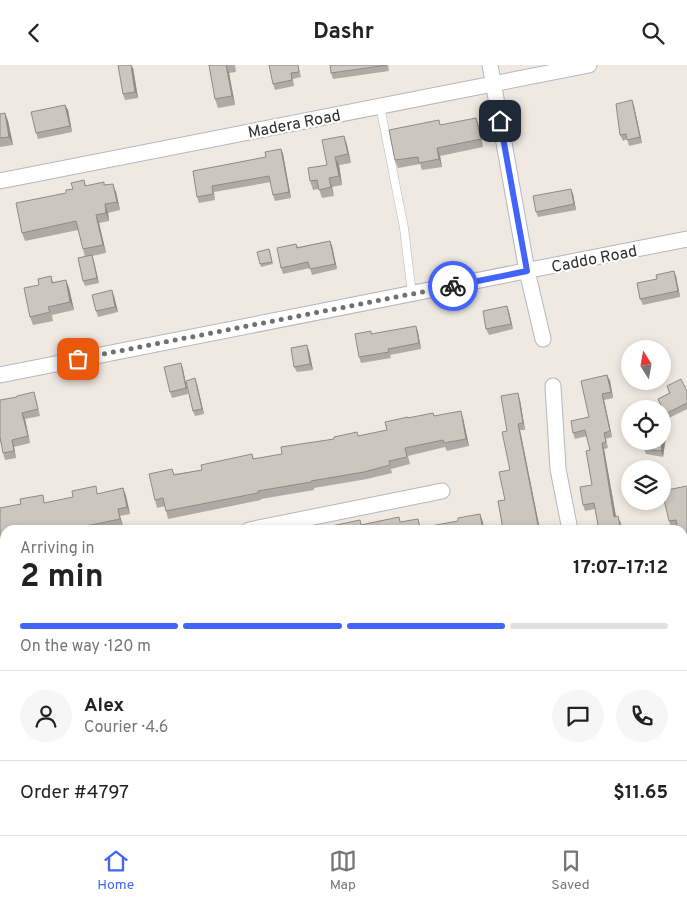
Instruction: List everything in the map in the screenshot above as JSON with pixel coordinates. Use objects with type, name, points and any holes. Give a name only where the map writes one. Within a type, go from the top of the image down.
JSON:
[{"type":"street","points":[[490,65],[527,271],[543,339]]},
{"type":"street","name":"Madera Road","points":[[0,181],[589,65]]},
{"type":"street","name":"Caddo Road","points":[[0,375],[687,239]]},
{"type":"street","points":[[552,386],[558,469],[569,525]]},
{"type":"street","points":[[295,525],[442,491]]},
{"type":"lane","points":[[380,106],[404,229],[412,293]]},
{"type":"building","points":[[118,65],[131,65],[135,92],[123,94]]},
{"type":"building","points":[[209,65],[226,65],[232,96],[215,99]]},
{"type":"building","points":[[269,65],[298,65],[299,72],[291,73],[292,80],[273,84]]},
{"type":"building","points":[[330,65],[387,65],[331,73]]},
{"type":"building","points":[[632,100],[640,137],[627,140],[626,134],[620,135],[616,104]]},
{"type":"building","points":[[65,105],[70,126],[36,133],[31,112]]},
{"type":"building","points":[[5,113],[9,137],[0,138],[0,114]]},
{"type":"building","points":[[476,118],[481,139],[437,148],[439,159],[419,163],[418,157],[395,160],[389,130],[439,120],[440,125]]},
{"type":"building","points":[[344,136],[348,154],[335,157],[339,176],[329,178],[331,187],[319,190],[317,180],[310,181],[308,168],[327,165],[322,140]]},
{"type":"building","points":[[281,149],[289,192],[273,195],[269,176],[212,186],[213,194],[197,197],[193,171],[266,157],[265,152]]},
{"type":"building","points":[[84,180],[85,186],[104,182],[104,185],[113,184],[117,202],[105,204],[106,213],[96,215],[103,245],[83,249],[76,221],[22,233],[16,203],[66,193],[66,190],[73,189],[71,183]]},
{"type":"building","points":[[571,189],[574,204],[536,212],[533,196]]},
{"type":"building","points":[[330,241],[335,264],[310,269],[308,262],[281,268],[277,248],[296,244],[297,248]]},
{"type":"building","points":[[269,249],[272,262],[260,264],[257,252]]},
{"type":"building","points":[[92,255],[97,278],[83,281],[78,258]]},
{"type":"building","points":[[674,271],[678,291],[640,299],[637,283],[657,279],[656,275]]},
{"type":"building","points":[[51,276],[52,283],[66,280],[70,302],[48,307],[50,312],[30,317],[24,288],[39,285],[38,279]]},
{"type":"building","points":[[112,290],[115,307],[96,311],[92,295]]},
{"type":"building","points":[[507,306],[511,324],[486,329],[483,311]]},
{"type":"building","points":[[416,326],[419,343],[388,349],[389,352],[359,357],[355,334],[371,331],[371,334]]},
{"type":"building","points":[[307,345],[310,364],[294,367],[291,348]]},
{"type":"building","points":[[181,363],[186,388],[170,392],[164,367]]},
{"type":"building","points":[[607,375],[611,392],[602,394],[610,431],[604,433],[606,442],[602,443],[614,517],[618,516],[620,525],[598,525],[594,503],[583,505],[580,487],[592,485],[586,451],[590,450],[585,430],[573,433],[571,421],[589,417],[581,381]]},
{"type":"building","points":[[195,378],[202,409],[193,411],[186,381]]},
{"type":"building","points":[[681,379],[687,391],[687,403],[671,411],[671,400],[658,399],[670,393],[669,390],[671,390],[671,384]]},
{"type":"building","points":[[34,392],[38,409],[22,413],[28,436],[12,440],[14,451],[3,453],[0,437],[0,400]]},
{"type":"building","points":[[518,393],[523,423],[518,424],[538,525],[502,525],[498,501],[505,500],[499,472],[510,470],[502,432],[507,431],[501,396]]},
{"type":"building","points":[[461,411],[466,439],[444,443],[443,440],[405,448],[407,457],[389,461],[390,465],[364,472],[258,491],[258,493],[166,511],[163,498],[155,500],[149,474],[172,469],[174,475],[202,470],[201,465],[252,454],[253,459],[282,454],[281,447],[334,439],[334,437],[357,432],[358,436],[387,430],[385,422],[433,413],[434,416]]},
{"type":"building","points":[[96,486],[97,494],[123,488],[127,507],[118,509],[120,519],[91,525],[0,525],[0,508],[21,504],[20,499],[43,495],[44,503],[73,497],[72,491]]},
{"type":"building","points":[[687,486],[687,525],[677,525],[676,520],[669,521],[666,510],[671,510],[671,489]]},
{"type":"building","points":[[480,514],[482,525],[436,525],[458,521],[458,518]]},
{"type":"building","points":[[399,517],[400,522],[418,519],[419,525],[361,525]]},
{"type":"building","points":[[360,520],[361,525],[336,525]]},
{"type":"way so far","points":[[78,359],[453,286]]},
{"type":"route","points":[[453,286],[527,271],[500,121]]}]
